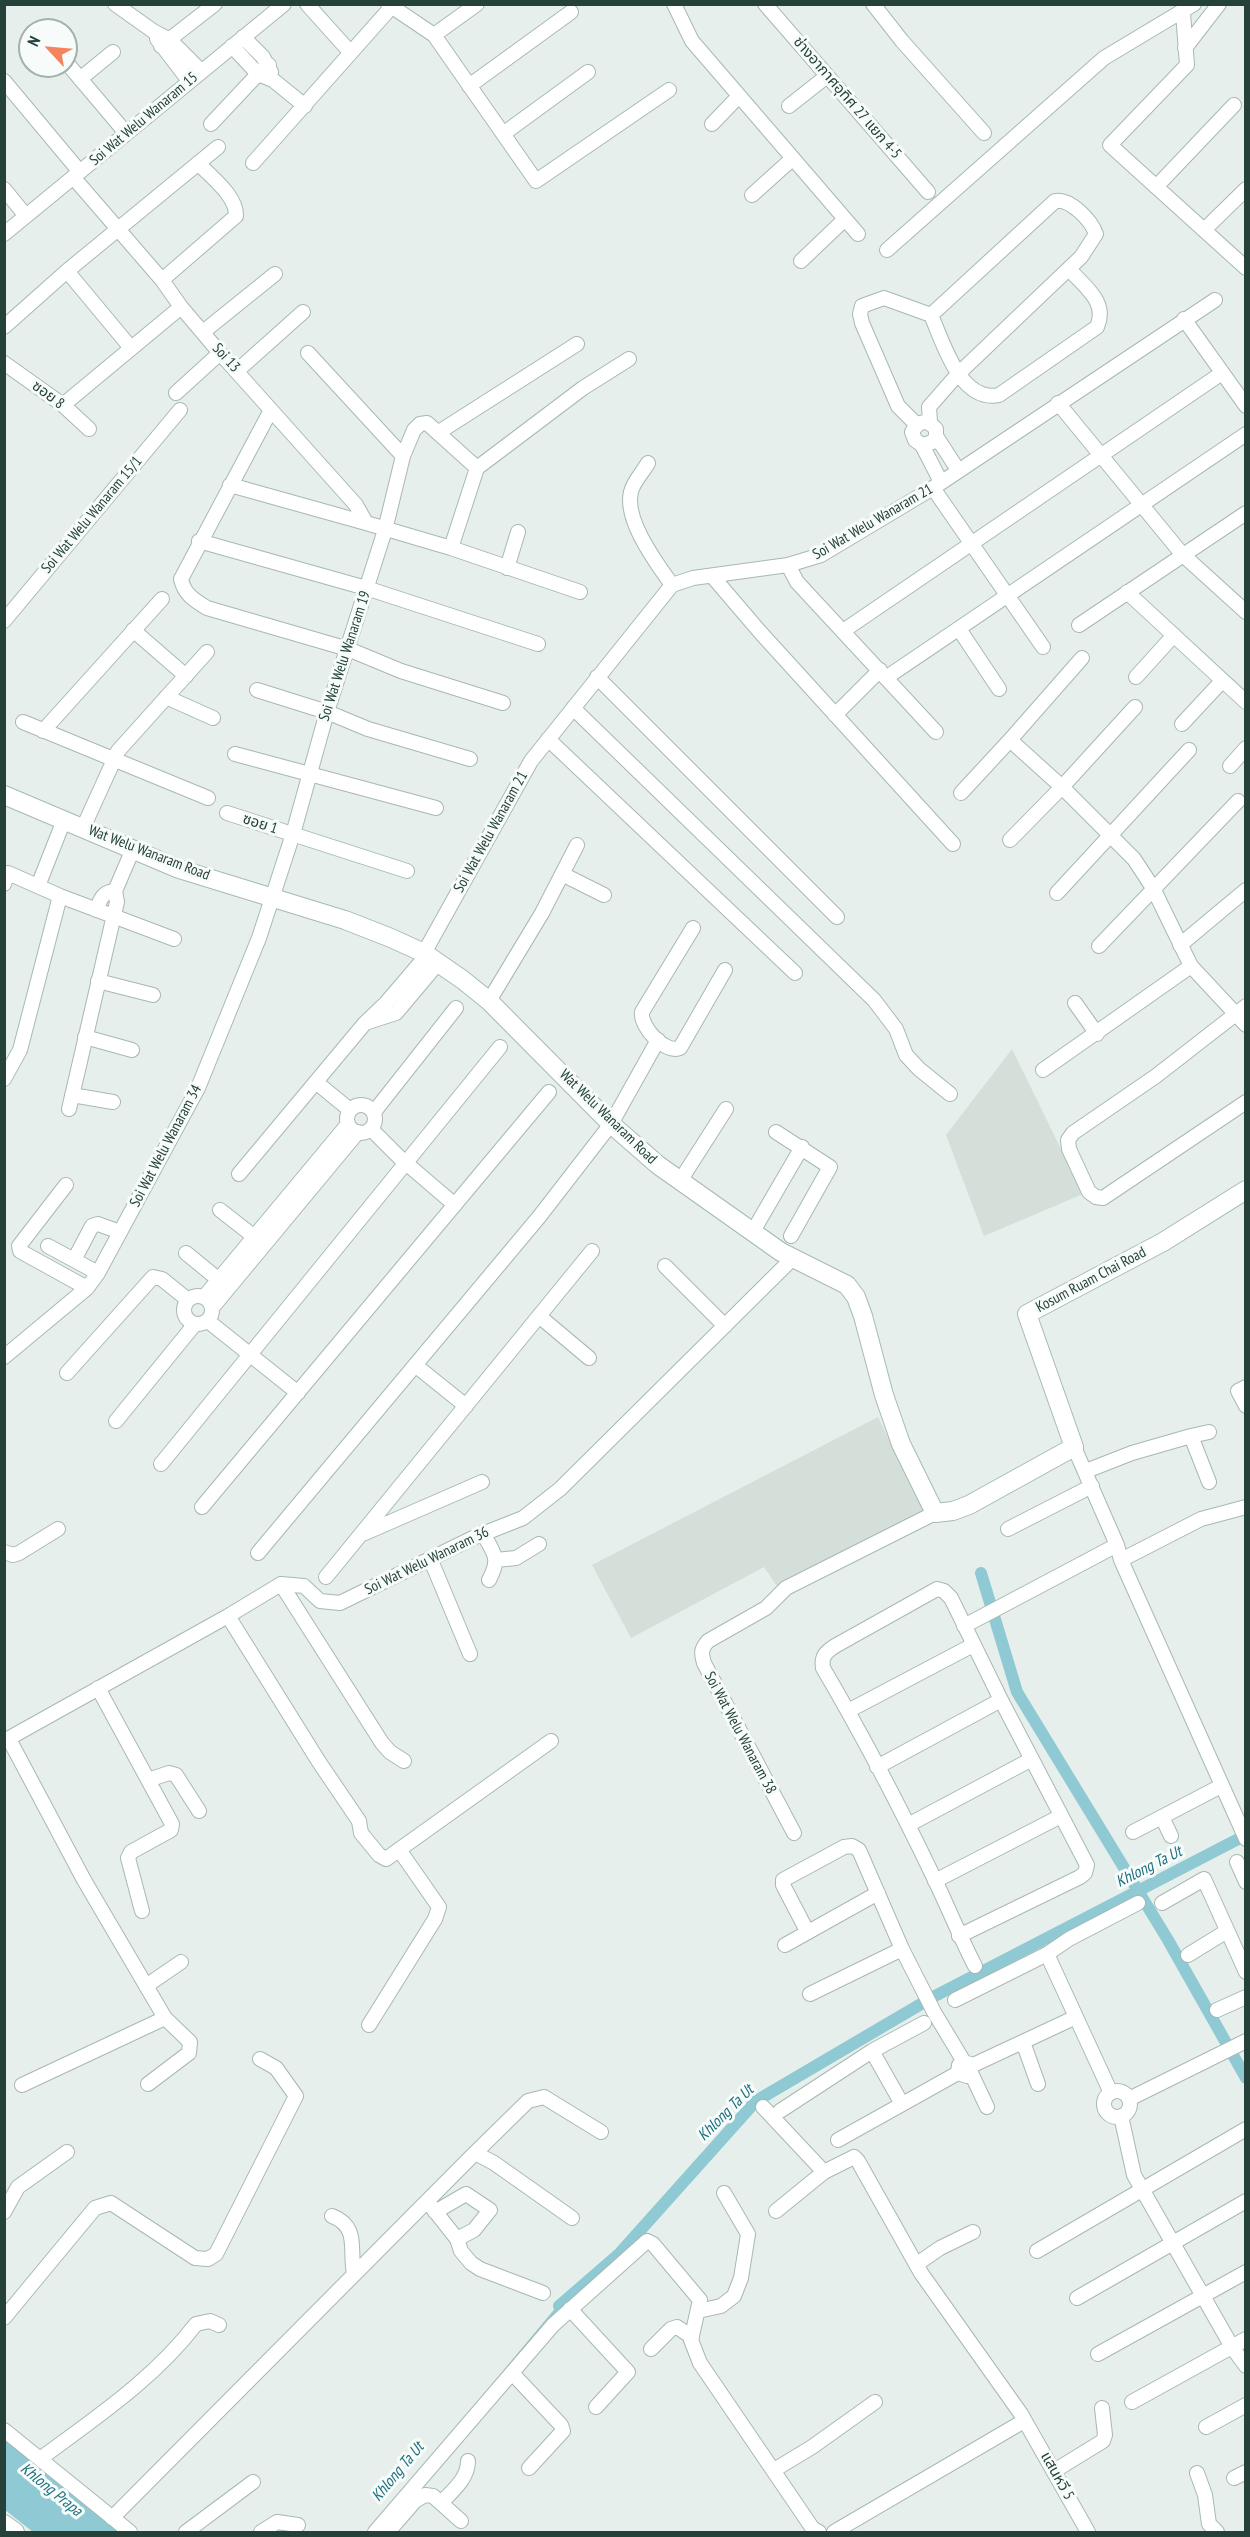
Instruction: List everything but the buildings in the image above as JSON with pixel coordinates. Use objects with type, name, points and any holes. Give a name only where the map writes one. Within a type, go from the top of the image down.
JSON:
[{"type":"street","points":[[166,43],[215,4]]},
{"type":"street","name":"Soi Wat Welu Wanaram 15","points":[[4,234],[284,4]]},
{"type":"street","points":[[307,4],[350,52]]},
{"type":"street","points":[[434,35],[477,4]]},
{"type":"street","points":[[674,4],[692,41],[858,234]]},
{"type":"street","name":"ช่างอากาศอุทิศ 27 แยก 4-5","points":[[765,4],[928,192]]},
{"type":"street","points":[[873,4],[902,41],[984,133]]},
{"type":"street","points":[[1185,48],[1219,4]]},
{"type":"street","points":[[117,5],[201,71]]},
{"type":"street","points":[[253,163],[391,6],[434,35],[536,181],[669,90]]},
{"type":"street","points":[[1188,9],[1185,48],[1187,65],[1110,145],[1245,268]]},
{"type":"street","points":[[887,250],[1104,58],[1188,9]]},
{"type":"street","points":[[469,86],[571,12]]},
{"type":"street","points":[[237,41],[269,65],[273,80]]},
{"type":"street","points":[[237,41],[258,74],[273,80],[305,106]]},
{"type":"street","points":[[166,43],[189,81]]},
{"type":"street","points":[[80,79],[113,52]]},
{"type":"street","points":[[211,124],[269,65]]},
{"type":"street","points":[[503,134],[588,72]]},
{"type":"street","points":[[789,106],[827,76]]},
{"type":"street","points":[[78,77],[126,133]]},
{"type":"street","name":"Soi 13","points":[[4,81],[181,307],[356,505],[366,523]]},
{"type":"street","points":[[712,124],[738,97]]},
{"type":"street","points":[[1156,187],[1234,105]]},
{"type":"street","points":[[4,327],[218,147]]},
{"type":"street","points":[[752,195],[792,159]]},
{"type":"street","points":[[162,280],[236,216],[236,208],[232,201],[198,163]]},
{"type":"street","points":[[4,189],[26,216]]},
{"type":"street","points":[[1204,230],[1245,189]]},
{"type":"street","points":[[931,315],[1055,201],[1061,200],[1068,203],[1093,227],[1096,234],[1081,257],[957,375],[929,407],[923,423],[912,432],[915,440],[922,445],[937,485],[971,543],[1043,647]]},
{"type":"street","points":[[801,261],[845,219]]},
{"type":"street","points":[[958,470],[936,436],[936,429],[898,406],[860,314],[862,306],[884,298],[931,315],[957,375],[982,395],[990,397],[999,395],[1097,327],[1102,315],[1099,303],[1069,269]]},
{"type":"street","points":[[67,272],[131,348]]},
{"type":"street","points":[[203,332],[275,274]]},
{"type":"street","name":"Soi Wat Welu Wanaram 21","points":[[239,1174],[365,1023],[430,957],[515,788],[548,739],[672,585],[693,578],[788,565],[821,555],[937,485],[1215,300]]},
{"type":"street","points":[[63,405],[181,307]]},
{"type":"street","points":[[237,371],[303,312]]},
{"type":"street","points":[[1184,319],[1244,400]]},
{"type":"street","points":[[477,468],[439,432],[577,344]]},
{"type":"street","points":[[176,393],[220,353]]},
{"type":"street","points":[[308,353],[404,456]]},
{"type":"street","points":[[451,548],[477,468],[583,388],[629,359]]},
{"type":"street","name":"ซอย 8","points":[[4,363],[63,405],[89,429]]},
{"type":"street","points":[[843,631],[1222,373]]},
{"type":"street","points":[[1058,403],[1182,554],[1245,612]]},
{"type":"street","name":"Soi Wat Welu Wanaram 15/1","points":[[4,621],[180,410]]},
{"type":"street","points":[[271,410],[180,579],[183,587],[192,598],[207,608],[348,649],[401,671],[503,703]]},
{"type":"street","name":"Soi Wat Welu Wanaram 19","points":[[272,897],[293,834],[327,712],[385,530],[404,456],[414,430],[420,424],[427,423],[439,432]]},
{"type":"street","points":[[835,714],[884,674],[959,629],[1245,434]]},
{"type":"street","points":[[922,445],[928,445],[936,436]]},
{"type":"street","points":[[648,463],[631,492],[632,507],[645,548],[672,585]]},
{"type":"street","points":[[230,485],[451,548],[580,592]]},
{"type":"street","points":[[1079,625],[1182,554],[1242,521]]},
{"type":"street","points":[[507,568],[518,532]]},
{"type":"street","points":[[199,541],[366,588],[538,644]]},
{"type":"street","points":[[788,565],[797,582],[936,732]]},
{"type":"street","points":[[713,577],[954,844]]},
{"type":"street","points":[[1127,592],[1245,702]]},
{"type":"street","points":[[43,731],[162,599]]},
{"type":"street","points":[[959,629],[999,689]]},
{"type":"street","points":[[133,630],[186,676]]},
{"type":"street","points":[[1136,677],[1174,636]]},
{"type":"street","points":[[83,828],[118,751],[207,652]]},
{"type":"street","points":[[961,793],[1082,658]]},
{"type":"street","points":[[597,677],[837,917]]},
{"type":"street","points":[[1182,724],[1222,681]]},
{"type":"street","points":[[257,690],[327,712],[368,729],[470,759]]},
{"type":"street","points":[[166,698],[213,718]]},
{"type":"street","points":[[1010,840],[1135,707]]},
{"type":"street","points":[[573,708],[874,1000],[897,1029],[906,1055],[919,1069],[950,1094]]},
{"type":"street","points":[[22,722],[208,798]]},
{"type":"street","points":[[548,739],[795,973]]},
{"type":"street","points":[[1010,740],[1062,787],[1134,859],[1153,888],[1191,966],[1243,1015],[1073,1133],[1068,1140],[1069,1149],[1089,1192],[1096,1197],[1103,1197],[1245,1102]]},
{"type":"street","points":[[1230,766],[1245,748]]},
{"type":"street","points":[[1057,893],[1189,750]]},
{"type":"street","points":[[235,754],[436,808]]},
{"type":"street","name":"Wat Welu Wanaram Road","points":[[4,795],[179,869],[345,920],[430,957],[489,1000],[611,1124],[680,1181],[792,1259],[847,1286],[856,1297],[884,1395],[901,1444],[935,1513]]},
{"type":"street","points":[[1099,946],[1238,801]]},
{"type":"street","name":"ซอย 1","points":[[227,813],[407,871]]},
{"type":"street","points":[[38,886],[64,820]]},
{"type":"street","points":[[489,1000],[542,913],[577,845]]},
{"type":"street","points":[[113,1102],[71,1102],[117,902],[115,891],[133,849]]},
{"type":"street","points":[[4,884],[8,873],[60,896],[174,939]]},
{"type":"street","points":[[562,874],[604,895]]},
{"type":"street","points":[[1180,945],[1245,890]]},
{"type":"street","points":[[96,910],[103,895],[115,891]]},
{"type":"street","points":[[4,1079],[20,1050],[60,896]]},
{"type":"street","name":"Soi Wat Welu Wanaram 34","points":[[4,1357],[87,1288],[98,1273],[198,1088],[259,938],[272,897]]},
{"type":"street","points":[[693,928],[642,1012],[641,1019],[645,1026],[668,1048],[674,1051],[680,1048],[725,970]]},
{"type":"street","points":[[1043,1070],[1191,966]]},
{"type":"street","points":[[98,981],[153,995]]},
{"type":"street","points":[[1075,1002],[1097,1034]]},
{"type":"street","points":[[356,1124],[375,1122],[374,1112],[456,1008]]},
{"type":"street","points":[[85,1037],[132,1050]]},
{"type":"street","points":[[258,1552],[539,1217],[611,1124],[658,1040]]},
{"type":"street","points":[[161,1464],[500,1047]]},
{"type":"street","points":[[317,1083],[356,1124],[455,1205]]},
{"type":"street","points":[[202,1507],[549,1092]]},
{"type":"street","points":[[117,1421],[356,1124],[363,1104],[374,1112]]},
{"type":"street","points":[[680,1181],[726,1109]]},
{"type":"street","points":[[776,1131],[830,1167],[791,1236]]},
{"type":"street","points":[[752,1233],[802,1148]]},
{"type":"street","points":[[66,1185],[19,1246],[20,1251],[87,1288]]},
{"type":"street","name":"Kosum Ruam Chai Road","points":[[1074,1447],[1027,1314],[1163,1242],[1245,1190]]},
{"type":"street","points":[[220,1210],[260,1241]]},
{"type":"street","points":[[74,1260],[92,1226],[98,1224],[120,1232]]},
{"type":"street","points":[[205,1313],[219,1280],[260,1241]]},
{"type":"street","points":[[48,1246],[98,1273]]},
{"type":"street","points":[[326,1577],[592,1251]]},
{"type":"street","points":[[186,1253],[219,1280]]},
{"type":"street","name":"Soi Wat Welu Wanaram 36","points":[[281,1584],[304,1586],[320,1601],[340,1604],[483,1533],[523,1518],[544,1503],[792,1259]]},
{"type":"street","points":[[665,1266],[725,1326]]},
{"type":"street","points":[[67,1373],[153,1277],[162,1279],[188,1300]]},
{"type":"street","points":[[205,1313],[185,1315],[184,1306],[195,1296],[205,1313],[250,1355],[298,1393]]},
{"type":"street","points":[[539,1316],[589,1358]]},
{"type":"street","points":[[415,1365],[466,1406]]},
{"type":"street","points":[[1245,1387],[1238,1391],[1245,1406]]},
{"type":"street","points":[[1086,1471],[1142,1450],[1209,1431]]},
{"type":"street","points":[[1191,1436],[1209,1482]]},
{"type":"street","points":[[935,1513],[953,1511],[969,1505],[1074,1447],[1117,1545],[1121,1560],[1245,1839]]},
{"type":"street","points":[[361,1534],[482,1482]]},
{"type":"street","points":[[1008,1530],[1092,1486]]},
{"type":"street","points":[[1121,1560],[1201,1519],[1245,1507]]},
{"type":"street","name":"Soi Wat Welu Wanaram 38","points":[[794,1833],[704,1663],[701,1653],[703,1646],[766,1608],[786,1588],[935,1513]]},
{"type":"street","points":[[4,1552],[13,1555],[19,1553],[58,1529]]},
{"type":"street","points":[[483,1533],[496,1560],[496,1567],[489,1580]]},
{"type":"street","points":[[496,1560],[516,1558],[539,1544]]},
{"type":"street","points":[[964,1626],[1117,1545]]},
{"type":"street","points":[[430,1558],[470,1654]]},
{"type":"street","points":[[148,2084],[189,2053],[190,2042],[165,2019],[6,1740],[281,1584],[382,1743],[390,1752],[404,1761]]},
{"type":"street","points":[[960,1936],[1085,1873],[1088,1865],[1001,1700],[951,1598],[937,1589],[825,1653],[822,1660],[823,1668],[908,1825],[960,1936],[975,1966]]},
{"type":"street","points":[[228,1616],[359,1821],[361,1833],[379,1855],[386,1859],[551,1741]]},
{"type":"street","points":[[848,1711],[973,1645]]},
{"type":"street","points":[[98,1688],[172,1824],[171,1830],[131,1852],[128,1858],[142,1911]]},
{"type":"street","points":[[877,1767],[1001,1700]]},
{"type":"street","points":[[908,1825],[1032,1759]]},
{"type":"street","points":[[148,1780],[169,1773],[176,1775],[199,1811]]},
{"type":"street","points":[[1133,1832],[1221,1786]]},
{"type":"street","points":[[935,1881],[1061,1816]]},
{"type":"street","points":[[1162,1817],[1172,1836]]},
{"type":"street","points":[[807,1931],[783,1885],[783,1880],[786,1876],[844,1847],[852,1846],[859,1850],[925,1995],[987,2107]]},
{"type":"street","points":[[369,2025],[435,1919],[440,1907],[400,1851]]},
{"type":"street","points":[[1237,1862],[1245,1882]]},
{"type":"street","points":[[1162,1903],[1203,1879],[1245,1972]]},
{"type":"street","points":[[785,1945],[878,1893]]},
{"type":"street","points":[[955,2000],[1047,1954],[1070,1939],[1138,1903]]},
{"type":"street","points":[[1188,1955],[1227,1931]]},
{"type":"street","points":[[810,1994],[902,1948]]},
{"type":"street","points":[[1047,1954],[1111,2092]]},
{"type":"street","points":[[146,1986],[181,1962]]},
{"type":"street","points":[[1217,2010],[1245,1997]]},
{"type":"street","points":[[838,2139],[966,2068],[1076,2017]]},
{"type":"street","points":[[22,2085],[165,2019]]},
{"type":"street","points":[[780,2111],[872,2051],[924,2023]]},
{"type":"street","points":[[1023,2042],[1038,2084]]},
{"type":"street","points":[[1129,2099],[1235,2047]]},
{"type":"street","points":[[872,2051],[902,2104]]},
{"type":"street","points":[[4,2318],[95,2208],[111,2203],[195,2258],[208,2259],[216,2254],[297,2096],[276,2068],[260,2059]]},
{"type":"street","points":[[1111,2092],[1121,2092],[1129,2099],[1129,2109],[1121,2116],[1111,2115],[1107,2111],[1105,2101],[1111,2092]]},
{"type":"street","points":[[112,2518],[354,2274],[431,2207],[475,2153],[528,2101],[544,2097],[601,2132]]},
{"type":"street","points":[[763,2107],[824,2172],[776,2211]]},
{"type":"street","points":[[1121,2116],[1131,2163],[1142,2189],[1245,2366]]},
{"type":"street","points":[[1036,2252],[1245,2129]]},
{"type":"street","points":[[6,2209],[18,2187],[67,2152]]},
{"type":"street","points":[[475,2153],[494,2163],[572,2218]]},
{"type":"street","name":"แสนหวี 5","points":[[824,2172],[854,2157],[917,2264],[1021,2414],[1088,2532]]},
{"type":"street","points":[[698,2311],[721,2306],[734,2296],[741,2278],[748,2234],[724,2193]]},
{"type":"street","points":[[431,2207],[466,2194],[490,2210],[474,2230],[457,2239]]},
{"type":"street","points":[[1077,2298],[1245,2201]]},
{"type":"street","points":[[431,2207],[457,2239],[461,2251],[471,2263],[480,2269],[543,2293]]},
{"type":"street","points":[[332,2216],[341,2220],[350,2230],[354,2274]]},
{"type":"street","points":[[917,2264],[940,2248],[973,2232]]},
{"type":"street","points":[[375,2532],[553,2325],[647,2241],[653,2244],[700,2300],[692,2337],[700,2363],[813,2529],[819,2532]]},
{"type":"street","points":[[1098,2354],[1245,2272]]},
{"type":"street","points":[[570,2309],[628,2372],[596,2407]]},
{"type":"street","points":[[40,2459],[129,2393],[181,2343],[196,2324],[210,2321],[219,2325]]},
{"type":"street","points":[[651,2349],[671,2329],[677,2327],[692,2337]]},
{"type":"street","points":[[1132,2402],[1245,2339]]},
{"type":"street","points":[[512,2373],[561,2425],[563,2431],[529,2468]]},
{"type":"street","points":[[774,2470],[875,2402]]},
{"type":"street","points":[[1206,2427],[1245,2405]]},
{"type":"street","points":[[1054,2471],[1103,2441],[1105,2435],[1102,2408]]},
{"type":"street","points":[[834,2532],[1024,2421]]},
{"type":"street","points":[[4,2430],[130,2532]]},
{"type":"street","points":[[441,2503],[463,2480],[468,2470],[468,2461]]},
{"type":"street","points":[[1197,2473],[1205,2495],[1209,2523],[1217,2532]]},
{"type":"street","points":[[186,2532],[253,2482]]},
{"type":"street","points":[[388,2532],[415,2501],[425,2495],[433,2496],[461,2521]]},
{"type":"street","points":[[261,2532],[277,2522],[298,2524]]},
{"type":"street","points":[[4,2524],[15,2532]]},
{"type":"shaded area","points":[[1012,1049],[1083,1194],[984,1236],[946,1135]]},
{"type":"shaded area","points":[[878,1417],[924,1511],[777,1586],[764,1567],[631,1638],[592,1565]]},
{"type":"water","name":"Khlong Prapa","points":[[4,2437],[123,2532],[33,2532],[5,2510]]},
{"type":"waterway","points":[[981,1573],[1017,1692],[1168,1940],[1246,2078]]},
{"type":"waterway","name":"Khlong Ta Ut","points":[[559,2306],[619,2254],[756,2101],[933,1997],[1246,1835]]},
{"type":"waterway","name":"Khlong Ta Ut","points":[[490,2389],[559,2306]]}]
